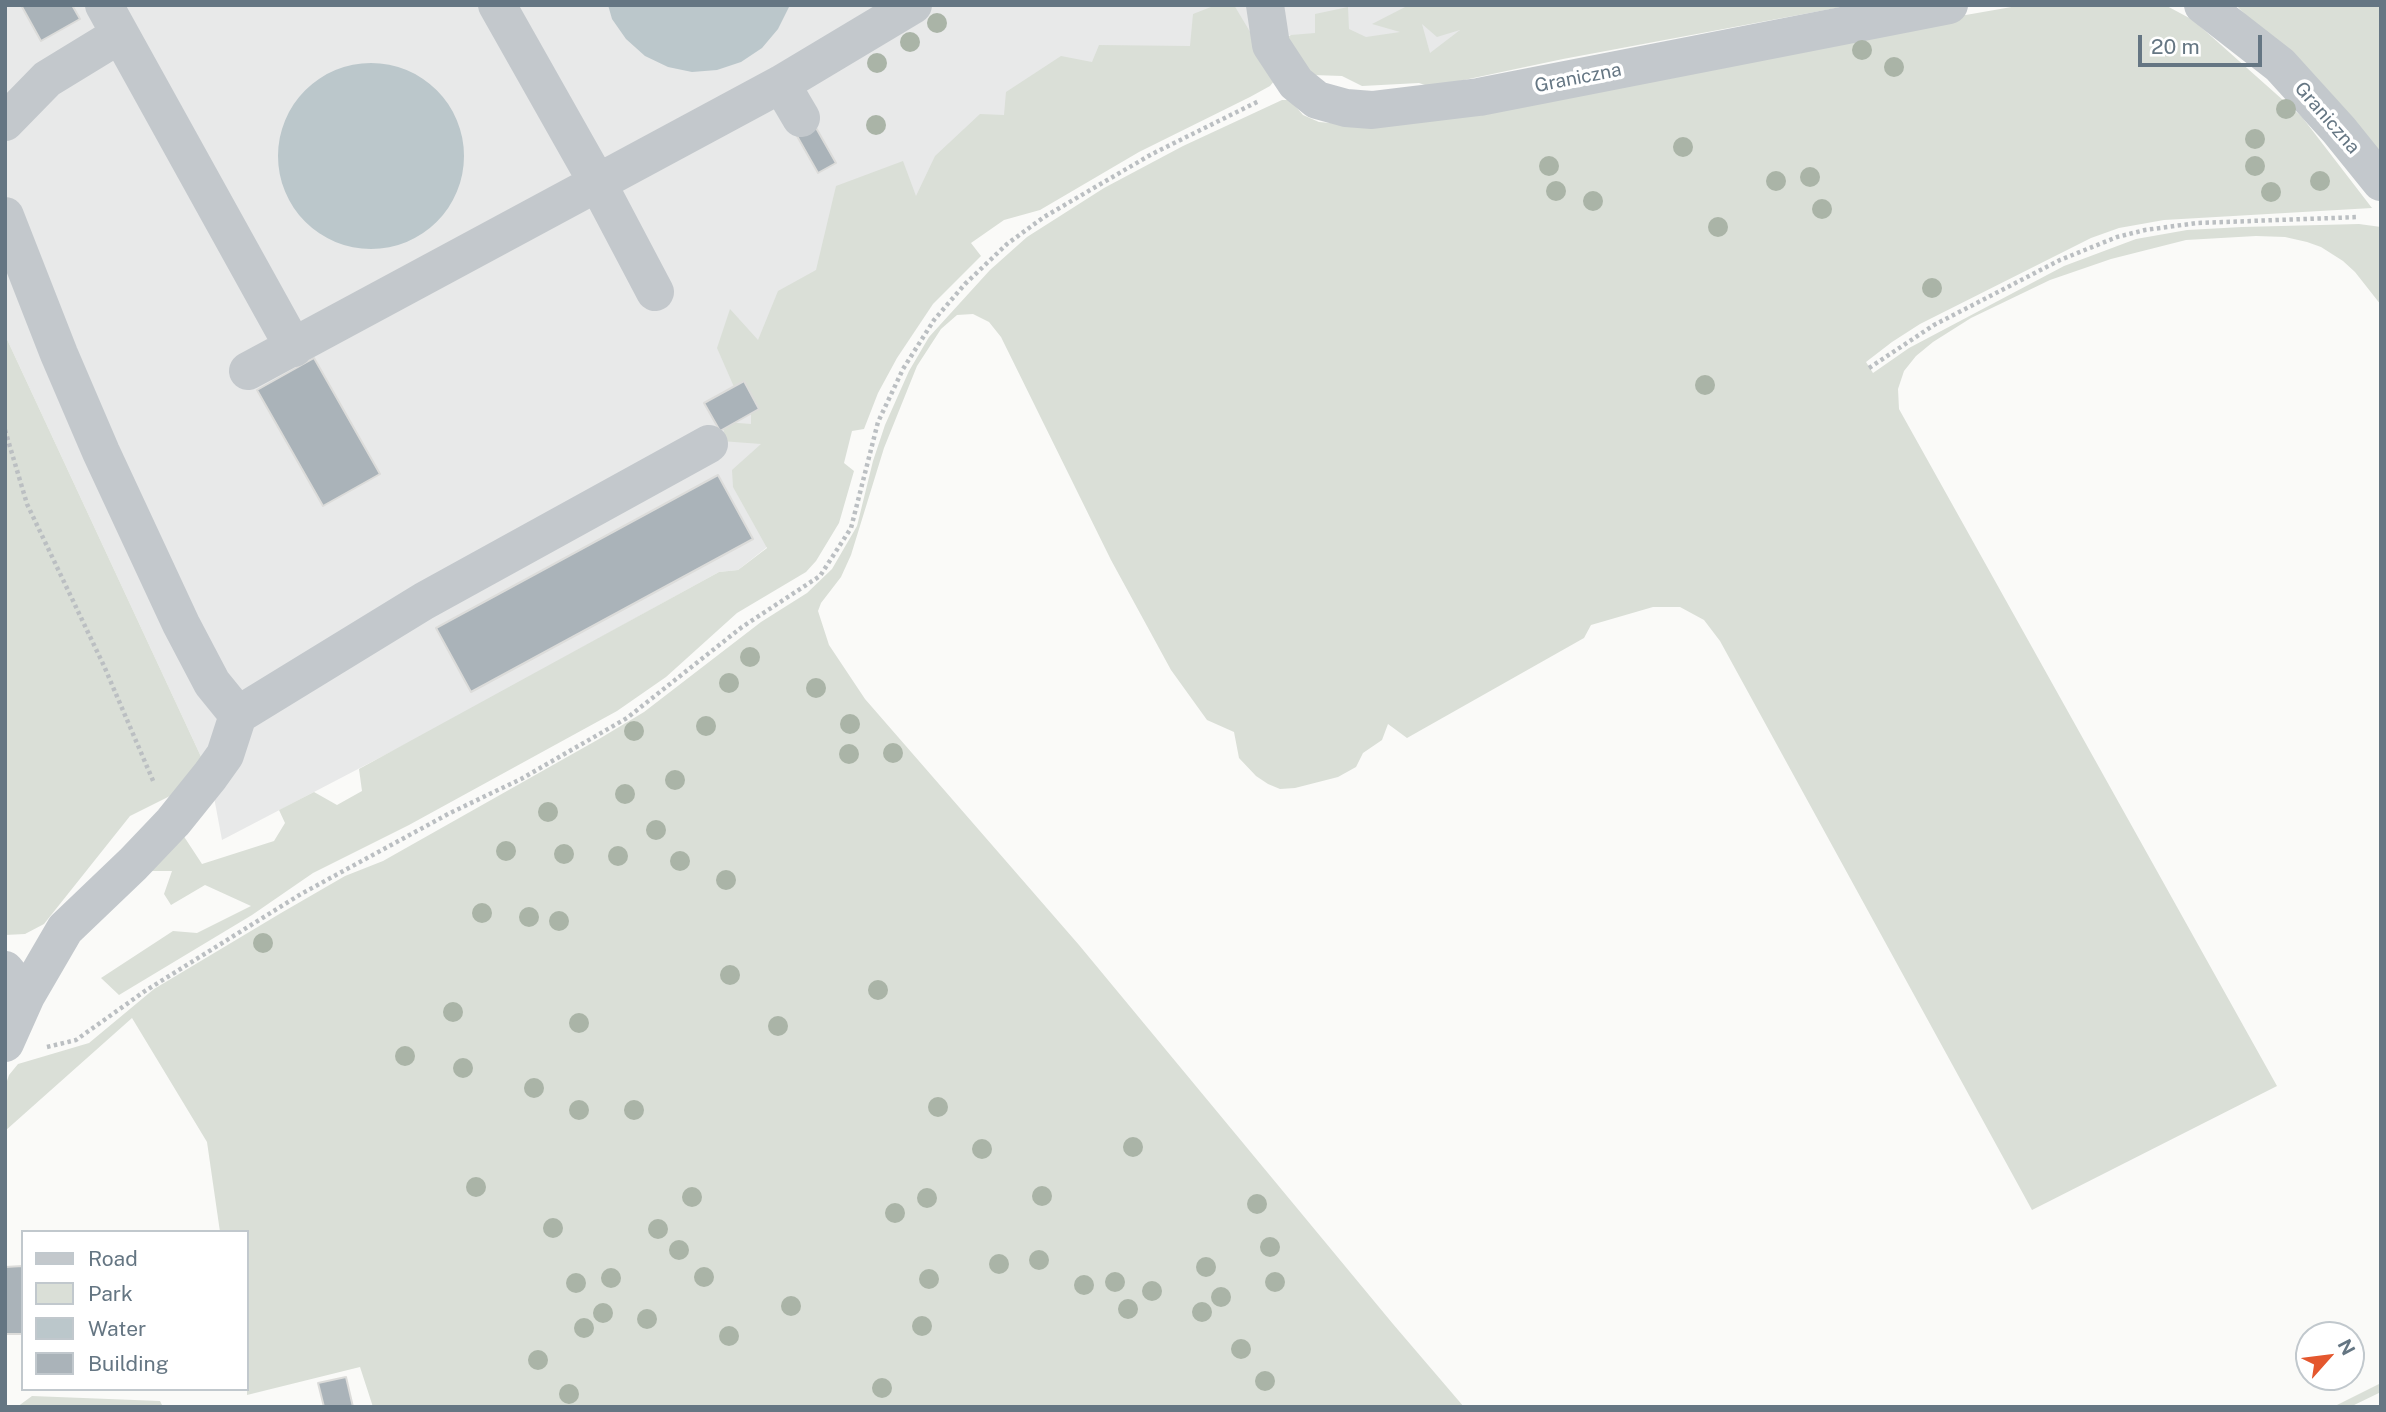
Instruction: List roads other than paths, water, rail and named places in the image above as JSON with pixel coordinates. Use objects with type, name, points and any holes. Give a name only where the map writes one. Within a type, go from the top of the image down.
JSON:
[{"type":"street","points":[[497,5],[597,182],[655,292]]},
{"type":"street","points":[[248,371],[781,84],[913,5]]},
{"type":"street","name":"Graniczna","points":[[1265,5],[1271,45],[1296,83],[1317,100],[1346,108],[1403,108],[1479,97],[1948,5]]},
{"type":"street","name":"Graniczna","points":[[2203,5],[2280,65],[2339,130],[2374,199]]},
{"type":"street","points":[[5,122],[111,20],[295,348]]},
{"type":"street","points":[[781,84],[801,118]]},
{"type":"street","points":[[5,216],[59,354],[107,464],[205,671],[237,715]]},
{"type":"street","points":[[23,1046],[16,983],[65,929],[173,822],[225,755],[237,715],[424,601],[709,443]]},
{"type":"water","points":[[608,5],[790,5],[778,29],[762,48],[741,62],[717,70],[692,72],[668,67],[645,56],[626,39],[612,19]]},
{"type":"water","points":[[371,63],[407,70],[437,90],[457,120],[464,156],[457,192],[437,222],[407,242],[371,249],[335,242],[305,222],[285,192],[278,156],[285,120],[305,90],[335,70]]}]
